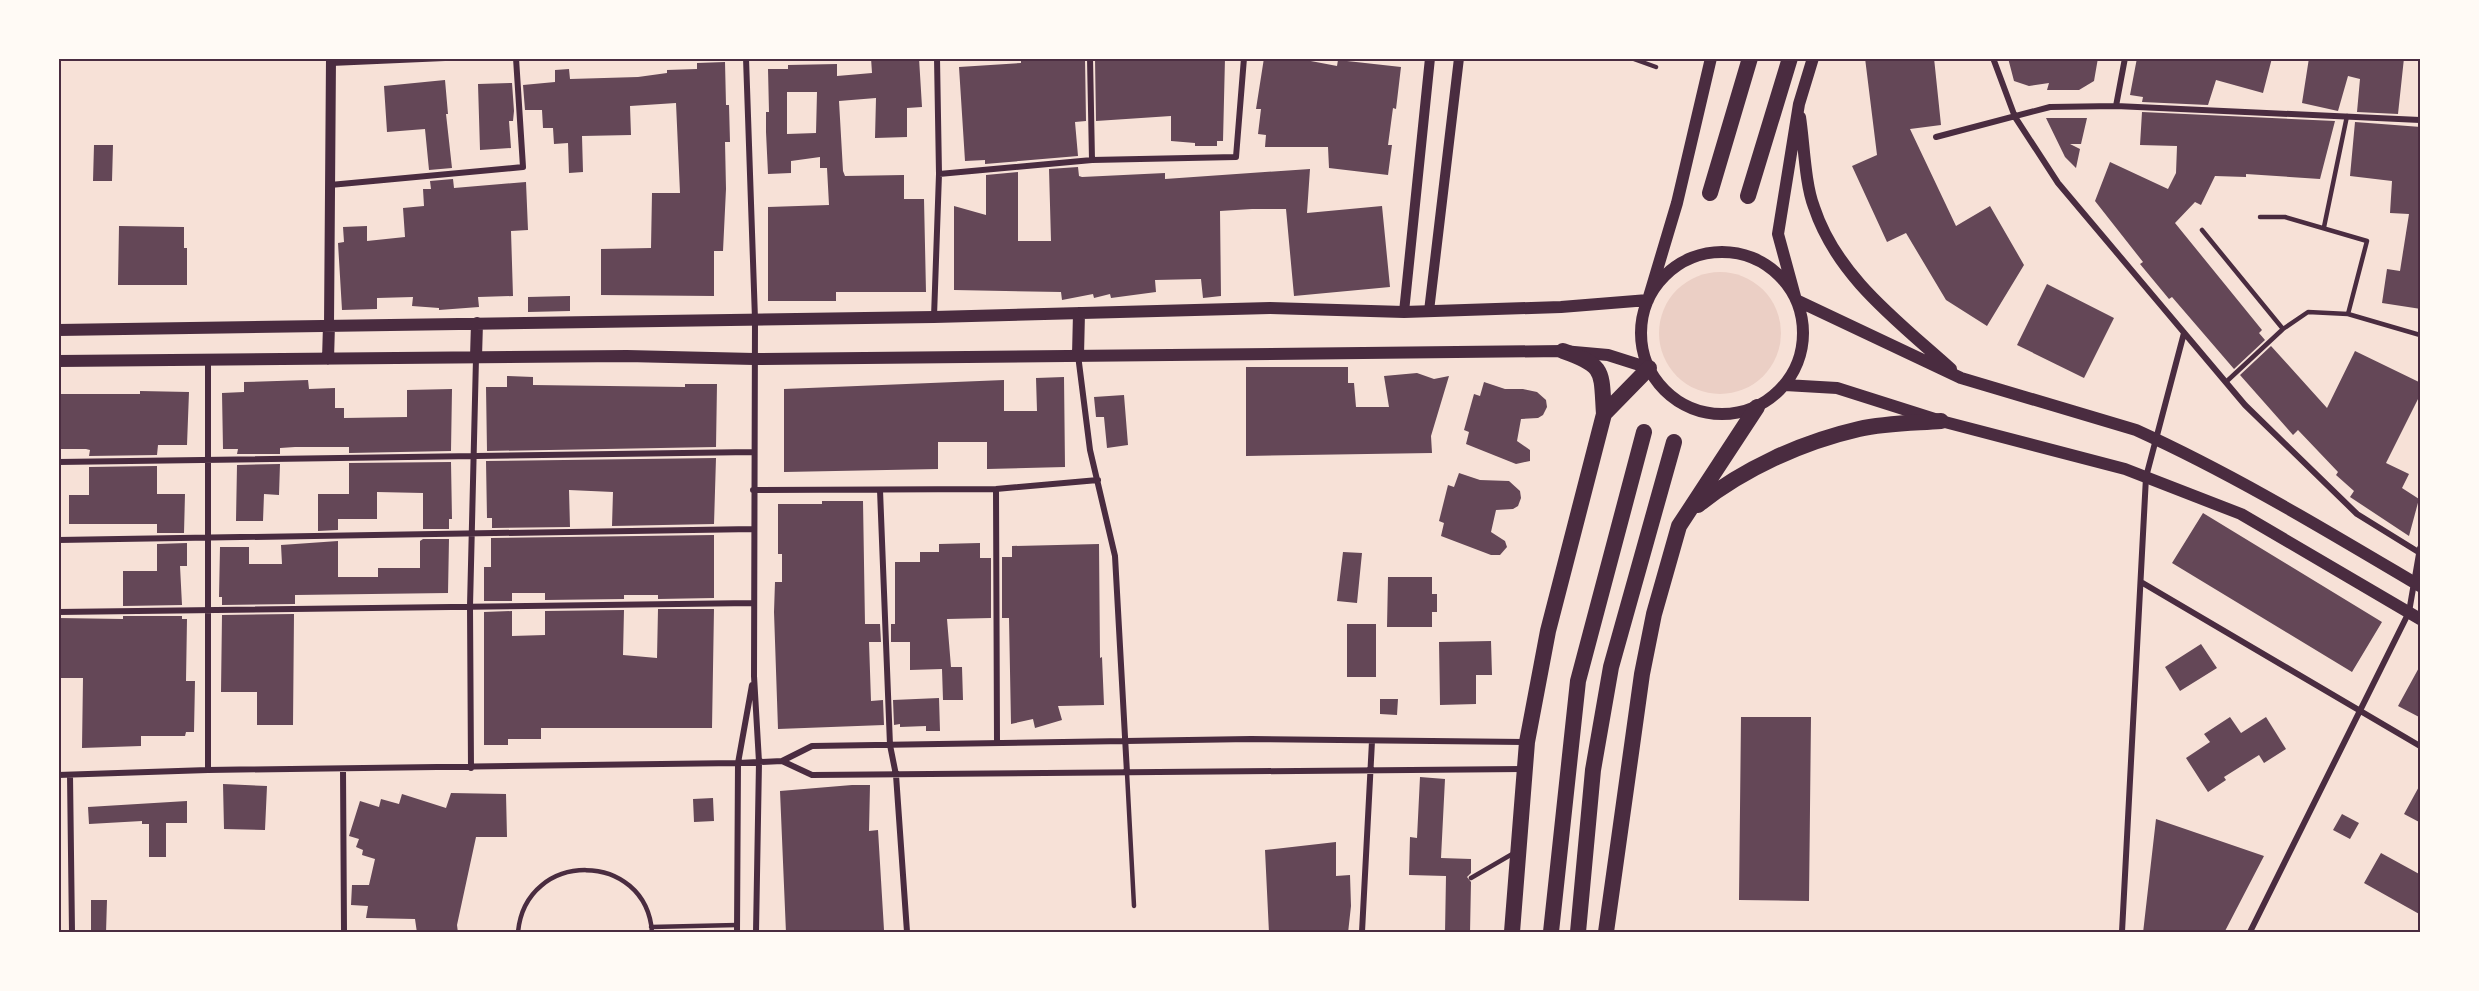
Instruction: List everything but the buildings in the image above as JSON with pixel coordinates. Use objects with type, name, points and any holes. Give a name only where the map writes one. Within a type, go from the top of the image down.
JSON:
[{"type":"highway","points":[[1710,193],[1750,58]]},
{"type":"highway","points":[[1748,195],[1790,58]]},
{"type":"highway","points":[[1512,933],[1527,742],[1548,631],[1604,414],[1598,369],[1589,360],[1563,351]]},
{"type":"highway","points":[[1604,414],[1649,368]]},
{"type":"highway","points":[[1606,933],[1642,674],[1654,614],[1679,525],[1756,407]]},
{"type":"highway","points":[[1679,525],[1698,503],[1729,483],[1762,464],[1815,442],[1860,429],[1941,421]]},
{"type":"highway","points":[[1551,933],[1578,681],[1644,432]]},
{"type":"highway","points":[[1578,933],[1593,770],[1611,667],[1674,442]]},
{"type":"main road","points":[[1712,58],[1677,203],[1641,323],[1642,346],[1649,368],[1660,386],[1676,400],[1695,410],[1715,414],[1736,413],[1756,407],[1785,385],[1801,353],[1802,317],[1778,234],[1799,104],[1813,58]]},
{"type":"main road","points":[[1799,104],[1813,207],[1840,260],[1874,300],[1961,378]]},
{"type":"main road","points":[[1648,300],[1663,278],[1684,261],[1709,253],[1736,253],[1761,261],[1782,278],[1797,300],[1961,378],[2136,430],[2252,487],[2418,585]]},
{"type":"main road","points":[[58,330],[934,317],[1270,308],[1404,312],[1561,307],[1648,300]]},
{"type":"main road","points":[[1078,355],[1079,313]]},
{"type":"main road","points":[[476,357],[477,323]]},
{"type":"main road","points":[[328,359],[329,326]]},
{"type":"main road","points":[[58,361],[627,356],[754,359],[1563,351],[1608,356],[1649,368]]},
{"type":"main road","points":[[1785,385],[1837,388],[1941,421],[2125,469],[2241,514],[2421,619]]},
{"type":"street","points":[[329,326],[331,61],[445,58]]},
{"type":"street","points":[[330,185],[523,167],[516,58]]},
{"type":"street","points":[[746,58],[755,319],[753,603],[759,762],[756,933]]},
{"type":"street","points":[[934,317],[939,174],[937,58]]},
{"type":"street","points":[[1090,58],[1092,160]]},
{"type":"street","points":[[939,174],[1092,160],[1236,157],[1244,58]]},
{"type":"street","points":[[1404,312],[1430,58]]},
{"type":"street","points":[[1429,311],[1459,58]]},
{"type":"street","points":[[1993,58],[2015,117],[2058,183],[2246,405],[2357,514],[2420,551],[2418,585],[2409,612],[2250,933]]},
{"type":"street","points":[[2116,106],[2125,58]]},
{"type":"street","points":[[1936,137],[2050,107],[2116,106],[2421,120]]},
{"type":"street","points":[[2122,933],[2146,477],[2184,333]]},
{"type":"street","points":[[1078,355],[1090,450],[1115,556],[1127,773]]},
{"type":"street","points":[[471,768],[470,606],[476,357]]},
{"type":"street","points":[[208,360],[208,770]]},
{"type":"street","points":[[58,462],[753,452]]},
{"type":"street","points":[[753,490],[996,489],[1098,480]]},
{"type":"street","points":[[996,489],[997,743]]},
{"type":"street","points":[[880,490],[890,745],[896,775],[907,933]]},
{"type":"street","points":[[58,540],[754,529]]},
{"type":"street","points":[[2141,582],[2421,746]]},
{"type":"street","points":[[58,612],[753,603]]},
{"type":"street","points":[[737,933],[738,763],[754,676]]},
{"type":"street","points":[[58,775],[208,770],[738,763],[782,761],[812,746],[1126,741],[1527,742]]},
{"type":"street","points":[[1362,933],[1372,741]]},
{"type":"street","points":[[782,761],[812,775],[1525,769]]},
{"type":"street","points":[[343,769],[344,933]]},
{"type":"street","points":[[70,775],[72,933]]},
{"type":"lane","points":[[1630,58],[1656,67]]},
{"type":"lane","points":[[2324,227],[2347,116]]},
{"type":"lane","points":[[2260,217],[2284,217],[2367,241],[2348,314]]},
{"type":"lane","points":[[2202,230],[2283,329]]},
{"type":"lane","points":[[2226,381],[2283,329],[2308,312],[2348,314],[2421,335]]},
{"type":"lane","points":[[1127,773],[1134,906]]},
{"type":"lane","points":[[1471,878],[1519,850]]},
{"type":"lane","points":[[518,933],[519,920],[528,899],[544,883],[564,873],[586,869],[608,873],[627,884],[642,900],[652,930],[737,925]]},
{"type":"shaded area","points":[[1720,272],[1743,276],[1763,290],[1777,310],[1781,333],[1777,356],[1763,376],[1743,390],[1720,394],[1697,390],[1677,376],[1663,356],[1659,333],[1663,310],[1677,290],[1697,276]]}]
